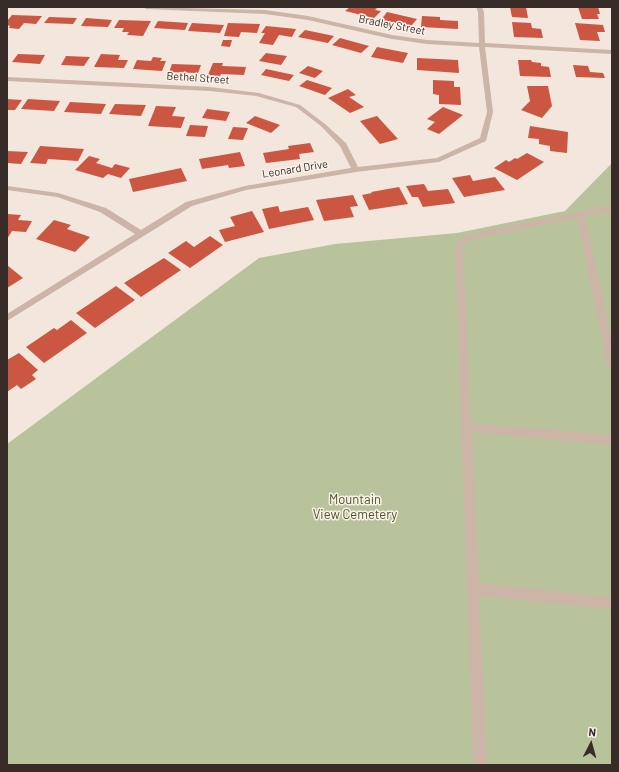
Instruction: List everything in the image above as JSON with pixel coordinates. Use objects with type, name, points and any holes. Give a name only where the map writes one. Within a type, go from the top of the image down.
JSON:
[{"type":"street","name":"Bradley Street","points":[[146,7],[265,12],[308,18],[392,37],[427,42],[612,52]]},
{"type":"street","name":"Leonard Drive","points":[[7,318],[140,233],[189,204],[245,188],[356,170],[439,160],[483,139],[490,112],[482,46],[481,12],[479,7]]},
{"type":"street","name":"Bethel Street","points":[[7,78],[210,89],[257,94],[298,106],[323,125],[343,145],[356,170]]},
{"type":"street","points":[[7,188],[58,194],[103,210],[140,233]]},
{"type":"street","points":[[480,765],[459,245],[466,238],[612,208]]},
{"type":"street","points":[[580,214],[608,327],[612,365]]},
{"type":"street","points":[[466,427],[612,440]]},
{"type":"street","points":[[473,589],[612,603]]},
{"type":"green space","name":"Mountain View Cemetery","points":[[612,163],[612,765],[7,765],[7,444],[259,258],[335,244],[457,233],[565,211]]},
{"type":"building","points":[[350,7],[378,7],[375,10],[381,11],[374,18],[345,11]]},
{"type":"building","points":[[510,7],[526,7],[528,18],[512,17]]},
{"type":"building","points":[[578,7],[598,7],[600,14],[597,14],[599,19],[582,19]]},
{"type":"building","points":[[387,12],[417,19],[411,26],[381,20]]},
{"type":"building","points":[[12,15],[42,16],[36,24],[24,23],[19,29],[9,28],[10,26],[7,25],[7,21]]},
{"type":"building","points":[[422,16],[440,17],[440,20],[458,21],[458,29],[421,27]]},
{"type":"building","points":[[49,17],[77,18],[73,24],[44,23]]},
{"type":"building","points":[[86,18],[112,20],[108,27],[81,26]]},
{"type":"building","points":[[119,20],[151,21],[143,36],[127,35],[129,32],[122,32],[124,28],[114,28]]},
{"type":"building","points":[[158,21],[188,23],[185,30],[154,28]]},
{"type":"building","points":[[512,22],[531,23],[532,28],[541,29],[543,38],[514,37]]},
{"type":"building","points":[[192,23],[224,25],[220,33],[188,31]]},
{"type":"building","points":[[228,23],[260,24],[257,33],[241,32],[239,37],[224,36]]},
{"type":"building","points":[[575,23],[603,25],[605,32],[597,32],[600,41],[580,40]]},
{"type":"building","points":[[266,26],[296,29],[292,37],[279,35],[273,45],[259,43],[265,33],[261,33]]},
{"type":"building","points":[[305,30],[334,36],[328,43],[298,37]]},
{"type":"building","points":[[340,38],[369,46],[361,53],[332,45]]},
{"type":"building","points":[[223,40],[232,40],[230,47],[221,46]]},
{"type":"building","points":[[377,47],[408,53],[403,63],[371,57]]},
{"type":"building","points":[[266,53],[287,56],[281,65],[259,61]]},
{"type":"building","points":[[18,54],[45,55],[40,64],[12,62]]},
{"type":"building","points":[[101,54],[120,55],[118,60],[128,60],[124,68],[94,67]]},
{"type":"building","points":[[66,56],[90,57],[84,66],[61,65]]},
{"type":"building","points":[[153,57],[162,58],[160,61],[166,61],[162,71],[133,69],[137,60],[151,61]]},
{"type":"building","points":[[417,58],[458,60],[459,73],[417,70]]},
{"type":"building","points":[[518,60],[531,60],[532,62],[541,63],[541,66],[549,67],[551,77],[520,76]]},
{"type":"building","points":[[213,63],[223,63],[222,66],[246,67],[244,75],[208,75]]},
{"type":"building","points":[[172,64],[201,65],[198,73],[169,72]]},
{"type":"building","points":[[573,65],[588,66],[590,72],[603,73],[605,78],[576,77]]},
{"type":"building","points":[[308,66],[323,71],[315,78],[299,73]]},
{"type":"building","points":[[266,69],[294,75],[289,81],[261,75]]},
{"type":"building","points":[[307,80],[332,88],[325,95],[299,86]]},
{"type":"building","points":[[433,80],[454,81],[454,87],[460,87],[461,105],[439,104],[439,95],[433,94]]},
{"type":"building","points":[[527,86],[548,86],[552,106],[542,118],[521,110],[530,101]]},
{"type":"building","points":[[348,89],[356,95],[349,97],[364,107],[350,113],[328,98]]},
{"type":"building","points":[[7,99],[22,100],[15,110],[7,110]]},
{"type":"building","points":[[28,99],[60,101],[54,111],[21,109]]},
{"type":"building","points":[[70,102],[106,104],[101,114],[64,112]]},
{"type":"building","points":[[115,104],[146,105],[141,116],[109,114]]},
{"type":"building","points":[[156,106],[176,107],[172,116],[185,117],[181,128],[148,126]]},
{"type":"building","points":[[443,107],[463,115],[439,134],[427,129],[435,122],[427,119]]},
{"type":"building","points":[[207,109],[230,112],[226,121],[202,118]]},
{"type":"building","points":[[255,116],[280,125],[271,133],[246,123]]},
{"type":"building","points":[[377,116],[398,139],[380,144],[360,121]]},
{"type":"building","points":[[190,125],[208,126],[205,137],[186,136]]},
{"type":"building","points":[[530,126],[568,132],[567,153],[550,151],[550,146],[539,144],[539,139],[528,138]]},
{"type":"building","points":[[233,127],[248,128],[243,140],[228,139]]},
{"type":"building","points":[[310,143],[314,152],[299,154],[300,159],[266,163],[263,153],[289,149],[288,146]]},
{"type":"building","points":[[40,146],[84,149],[78,161],[48,159],[46,164],[30,163]]},
{"type":"building","points":[[7,151],[28,152],[21,164],[7,163]]},
{"type":"building","points":[[240,152],[245,166],[229,168],[228,165],[202,169],[199,159]]},
{"type":"building","points":[[527,153],[544,162],[517,180],[494,168],[506,160],[509,162]]},
{"type":"building","points":[[89,156],[100,159],[96,163],[112,168],[115,164],[130,168],[121,178],[108,174],[103,178],[75,170]]},
{"type":"building","points":[[181,168],[187,181],[133,192],[129,179]]},
{"type":"building","points":[[470,175],[473,181],[495,177],[505,190],[464,197],[452,178]]},
{"type":"building","points":[[424,184],[428,191],[448,189],[455,203],[423,207],[418,197],[412,197],[406,186]]},
{"type":"building","points":[[399,187],[408,204],[369,210],[362,195],[372,193],[371,192]]},
{"type":"building","points":[[353,195],[358,206],[350,207],[354,217],[324,221],[316,200]]},
{"type":"building","points":[[278,206],[280,212],[308,207],[314,220],[269,229],[262,209]]},
{"type":"building","points":[[252,211],[264,232],[225,242],[219,230],[235,226],[230,217]]},
{"type":"building","points":[[7,214],[21,215],[18,220],[32,221],[26,232],[12,231],[7,239]]},
{"type":"building","points":[[54,220],[71,225],[67,229],[90,237],[75,252],[36,239]]},
{"type":"building","points":[[210,236],[223,245],[190,268],[168,253],[186,241],[194,247]]},
{"type":"building","points":[[164,258],[181,270],[141,297],[124,283]]},
{"type":"building","points":[[7,265],[23,278],[7,288]]},
{"type":"building","points":[[116,286],[135,300],[95,328],[76,313]]},
{"type":"building","points":[[71,320],[87,333],[44,363],[26,347],[54,328],[57,330]]},
{"type":"building","points":[[19,353],[38,370],[32,375],[36,379],[21,389],[17,385],[7,392],[7,360]]}]
